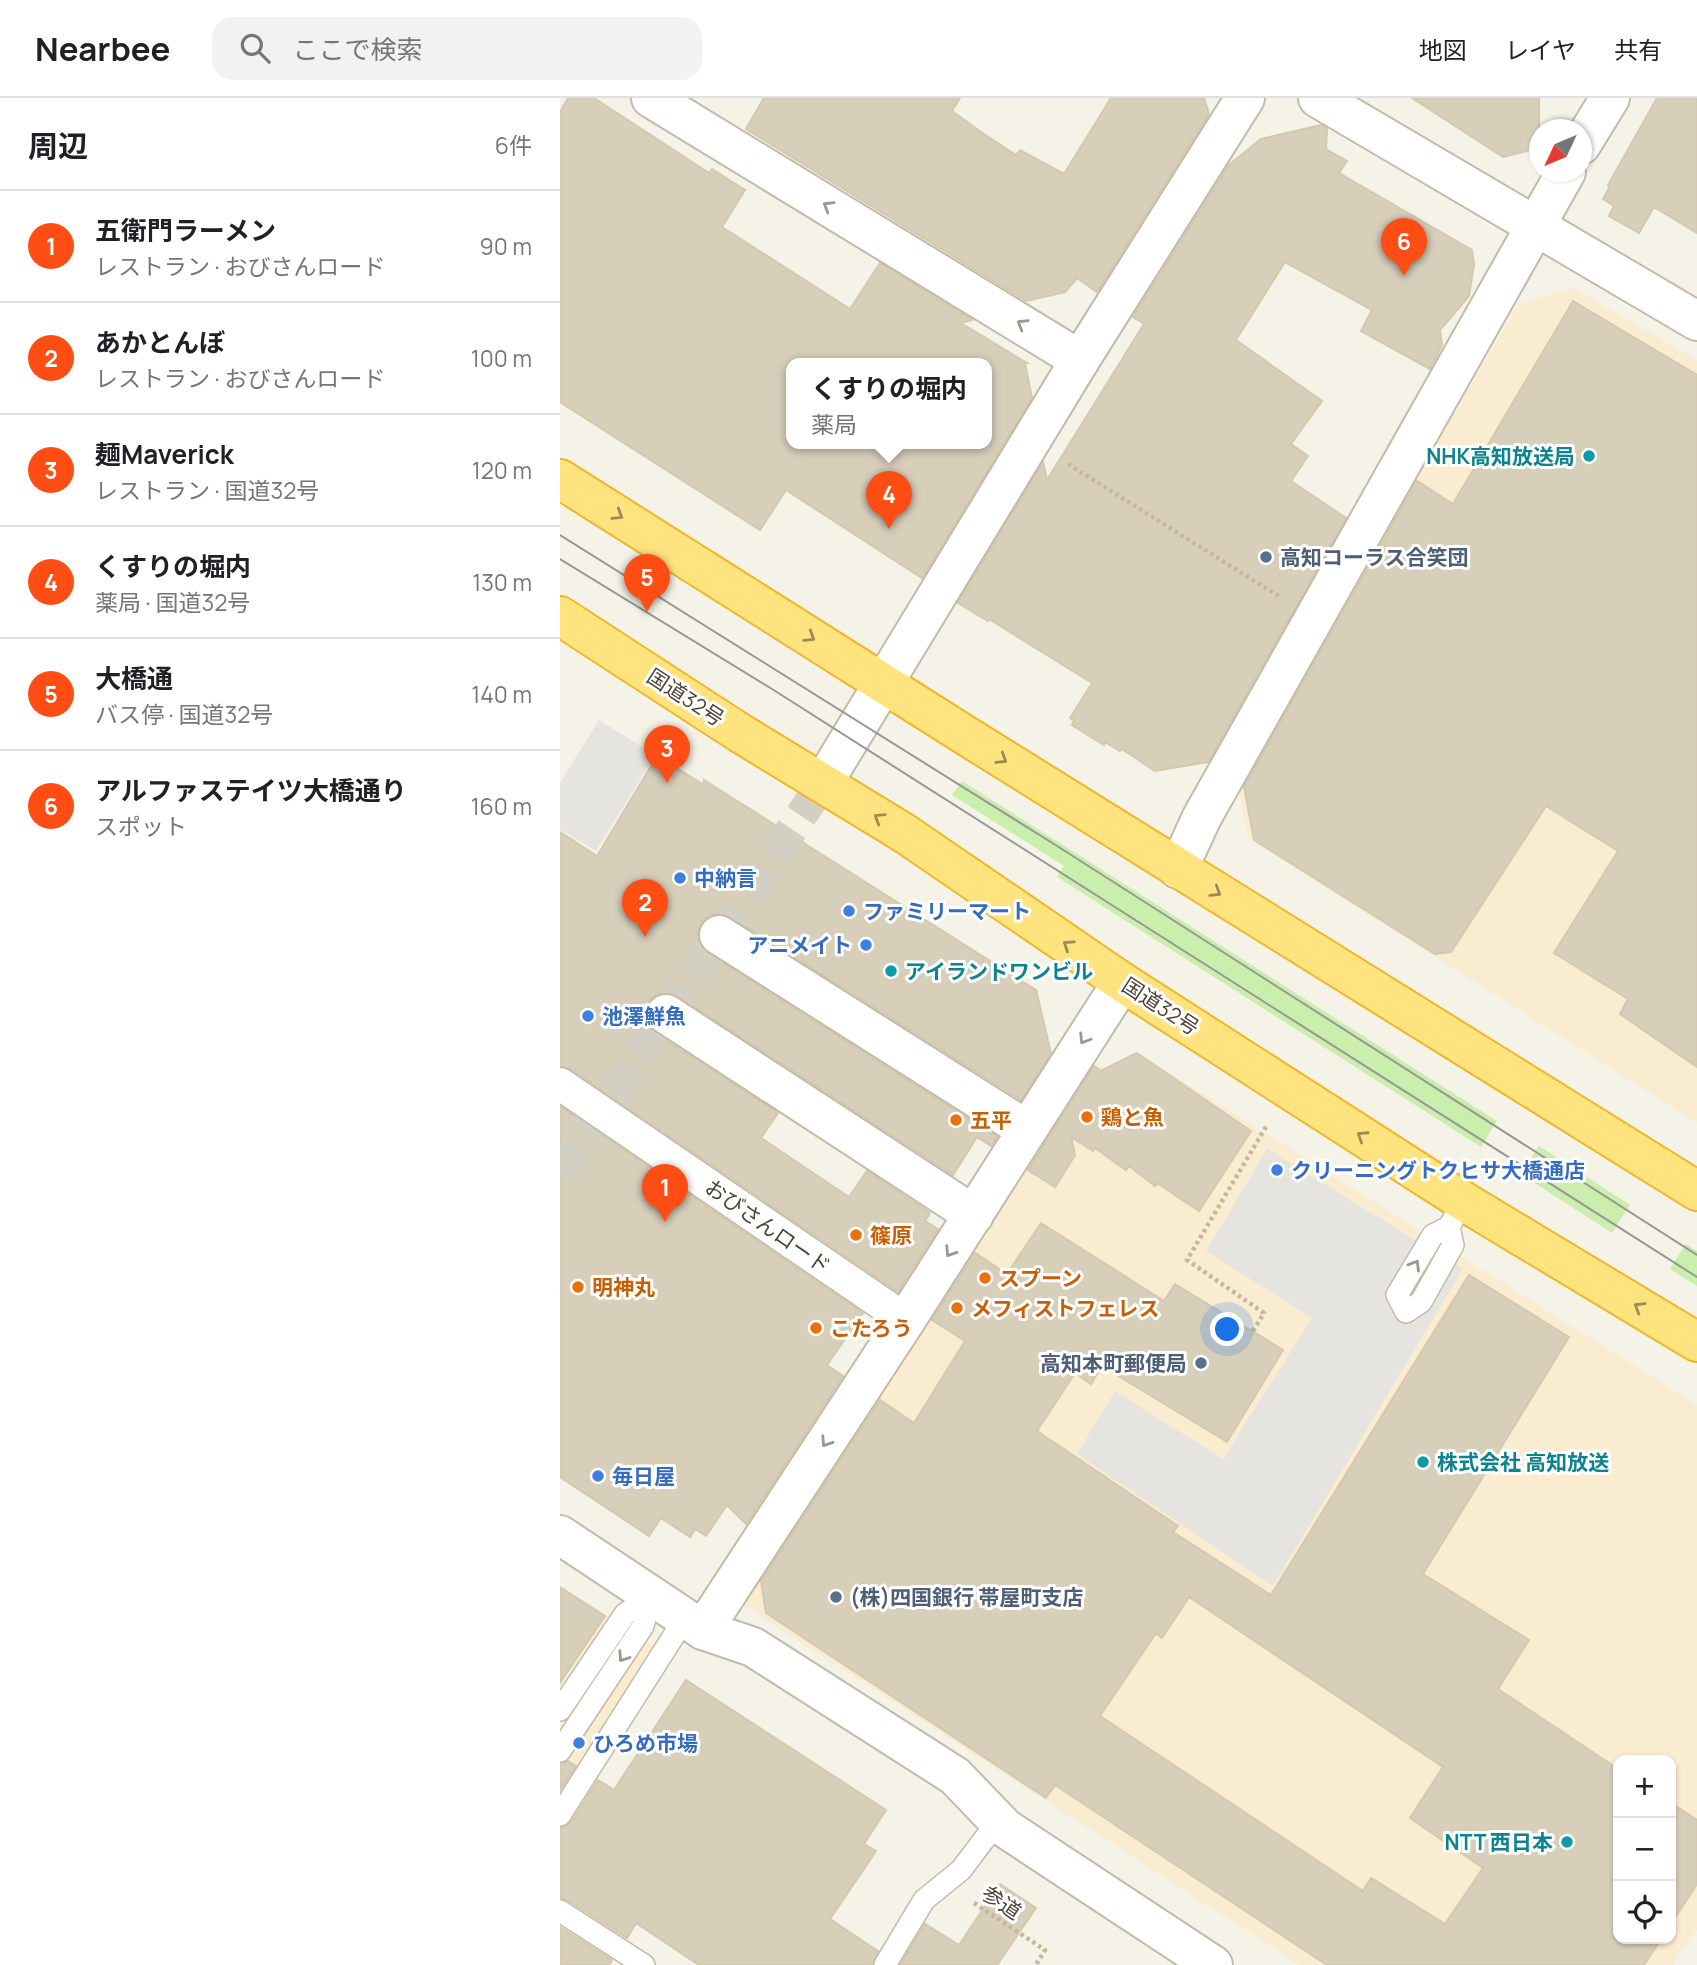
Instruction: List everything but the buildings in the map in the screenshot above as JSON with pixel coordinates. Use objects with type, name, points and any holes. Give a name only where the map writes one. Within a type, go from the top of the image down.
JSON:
[{"type":"highway","points":[[560,479],[1178,869],[1697,1191]]},
{"type":"highway","name":"国道32号","points":[[560,616],[904,833],[1456,1214],[1697,1342]]},
{"type":"street","points":[[651,98],[1080,360]]},
{"type":"street","points":[[823,783],[1080,360],[1245,98]]},
{"type":"street","points":[[1318,98],[1697,321]]},
{"type":"street","points":[[1592,127],[1609,98]]},
{"type":"street","points":[[1178,869],[1202,817],[1560,182]]},
{"type":"street","points":[[719,935],[1027,1130]]},
{"type":"street","points":[[694,1624],[906,1320],[1122,982]]},
{"type":"street","points":[[666,1014],[974,1215]]},
{"type":"street","name":"おびさんロード","points":[[560,1084],[906,1320]]},
{"type":"street","points":[[560,1535],[694,1624],[753,1647],[955,1776],[1005,1828],[1213,1965]]},
{"type":"lane","points":[[560,1710],[625,1614],[651,1595]]},
{"type":"lane","points":[[560,1751],[643,1626],[651,1595]]},
{"type":"lane","points":[[560,1815],[694,1624]]},
{"type":"lane","points":[[885,1965],[924,1900],[956,1876],[998,1821]]},
{"type":"lane","points":[[560,1912],[639,1964]]},
{"type":"path","points":[[1068,464],[1314,617]]},
{"type":"path","points":[[1253,1331],[1264,1313],[1187,1260],[1273,1115]]},
{"type":"path","name":"参道","points":[[968,1862],[952,1888],[1045,1950],[1036,1965]]},
{"type":"shaded area","points":[[1573,288],[1697,360],[1697,1123],[1249,839],[1237,782],[1519,304]]},
{"type":"shaded area","points":[[599,720],[655,755],[596,851],[560,829],[560,783]]},
{"type":"shaded area","points":[[1136,1052],[1697,1405],[1697,1929],[1673,1965],[1300,1965],[739,1602],[1093,1063],[1102,1069]]},
{"type":"shaded area","points":[[1267,1149],[1463,1269],[1273,1586],[1077,1454],[1115,1391],[1223,1459],[1312,1318],[1206,1251]]},
{"type":"shaded area","name":"ひろめ市場","points":[[606,1615],[659,1651],[560,1798],[560,1688]]},
{"type":"green space","points":[[962,781],[1497,1121],[1481,1147],[1057,877],[1064,866],[952,795]]},
{"type":"green space","points":[[1539,1146],[1630,1205],[1612,1233],[1521,1174]]},
{"type":"green space","points":[[1686,1244],[1697,1251],[1697,1286],[1670,1269]]},
{"type":"tunnel","points":[[560,1174],[592,1121],[602,1111],[823,783]]},
{"type":"tram line","points":[[560,535],[1054,844],[1697,1255]]},
{"type":"tram line","points":[[560,559],[772,689],[1697,1277]]},
{"type":"place","name":"アルファステイツ大橋通り","points":[[1404,276]]},
{"type":"place","name":"NHK高知放送局","points":[[1589,456]]},
{"type":"place","name":"くすりの堀内","points":[[889,529]]},
{"type":"place","name":"高知コーラス合笑団","points":[[1266,557]]},
{"type":"place","name":"大橋通","points":[[647,612]]},
{"type":"place","name":"麺Maverick","points":[[667,783]]},
{"type":"place","name":"中納言","points":[[680,878]]},
{"type":"place","name":"ファミリーマート","points":[[849,911]]},
{"type":"place","name":"あかとんぼ","points":[[645,937]]},
{"type":"place","name":"アニメイト","points":[[866,945]]},
{"type":"place","name":"アイランドワンビル","points":[[891,971]]},
{"type":"place","name":"池澤鮮魚","points":[[588,1016]]},
{"type":"place","name":"鶏と魚","points":[[1087,1117]]},
{"type":"place","name":"五平","points":[[956,1120]]},
{"type":"place","name":"クリーニングトクヒサ大橋通店","points":[[1277,1170]]},
{"type":"place","name":"五衛門ラーメン","points":[[665,1222]]},
{"type":"place","name":"篠原","points":[[856,1235]]},
{"type":"place","name":"スプーン","points":[[985,1278]]},
{"type":"place","name":"明神丸","points":[[578,1287]]},
{"type":"place","name":"メフィストフェレス","points":[[957,1308]]},
{"type":"place","name":"こたろう","points":[[816,1328]]},
{"type":"place","name":"高知本町郵便局","points":[[1201,1363]]},
{"type":"place","name":"株式会社 高知放送","points":[[1423,1462]]},
{"type":"place","name":"毎日屋","points":[[598,1476]]},
{"type":"place","name":"(株)四国銀行 帯屋町支店","points":[[836,1597]]},
{"type":"place","name":"ひろめ市場","points":[[579,1743]]},
{"type":"place","name":"NTT 西日本","points":[[1567,1842]]}]
